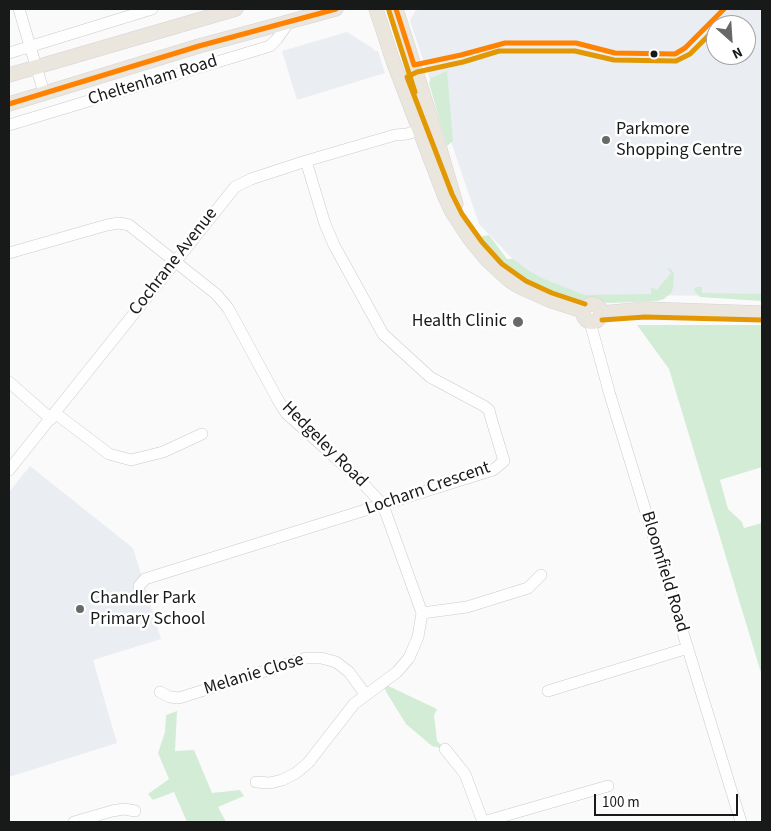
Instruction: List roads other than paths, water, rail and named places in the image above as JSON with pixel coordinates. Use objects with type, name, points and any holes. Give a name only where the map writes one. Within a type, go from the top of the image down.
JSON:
[{"type":"main road","points":[[9,76],[236,9]]},
{"type":"main road","name":"Cheltenham Road","points":[[9,104],[223,39],[336,9]]},
{"type":"main road","points":[[376,9],[398,74],[444,196],[463,229],[487,260],[510,280],[536,295],[586,317],[587,306],[594,305],[598,307],[601,313],[645,309],[762,313]]},
{"type":"main road","points":[[396,9],[433,125],[463,229]]},
{"type":"main road","points":[[398,74],[415,69]]},
{"type":"main road","points":[[418,126],[433,125]]},
{"type":"street","points":[[19,9],[44,93]]},
{"type":"street","points":[[9,53],[152,9]]},
{"type":"street","name":"Cheltenham Road","points":[[9,125],[270,46],[288,23]]},
{"type":"street","name":"Cochrane Avenue","points":[[9,470],[235,187],[251,179],[306,161],[395,135],[408,125],[418,126]]},
{"type":"street","name":"Locharn Crescent","points":[[139,586],[146,579],[493,470],[504,461],[489,410],[430,377],[383,334],[328,231],[306,161]]},
{"type":"street","name":"Hedgeley Road","points":[[9,254],[107,225],[119,223],[129,225],[216,294],[228,308],[286,413],[359,478],[383,505],[422,613],[418,638],[408,658],[397,672],[365,694],[349,709],[308,763],[296,773],[282,780],[270,783],[256,782]]},
{"type":"street","name":"Bloomfield Road","points":[[586,317],[741,822]]},
{"type":"street","points":[[9,382],[53,416],[109,454],[131,460],[163,452],[202,434]]},
{"type":"street","points":[[422,613],[467,607],[528,588],[541,575]]},
{"type":"street","points":[[548,691],[688,648]]},
{"type":"street","name":"Melanie Close","points":[[160,692],[170,697],[179,698],[306,658],[321,658],[336,662],[349,672],[365,694]]},
{"type":"street","points":[[445,748],[465,774],[483,822],[608,786]]},
{"type":"street","points":[[74,822],[112,811],[124,809],[135,811]]},
{"type":"place","name":"Parkmore Shopping Centre","points":[[606,140]]},
{"type":"place","name":"Health Clinic","points":[[518,322]]},
{"type":"place","name":"Chandler Park Primary School","points":[[80,609]]}]
